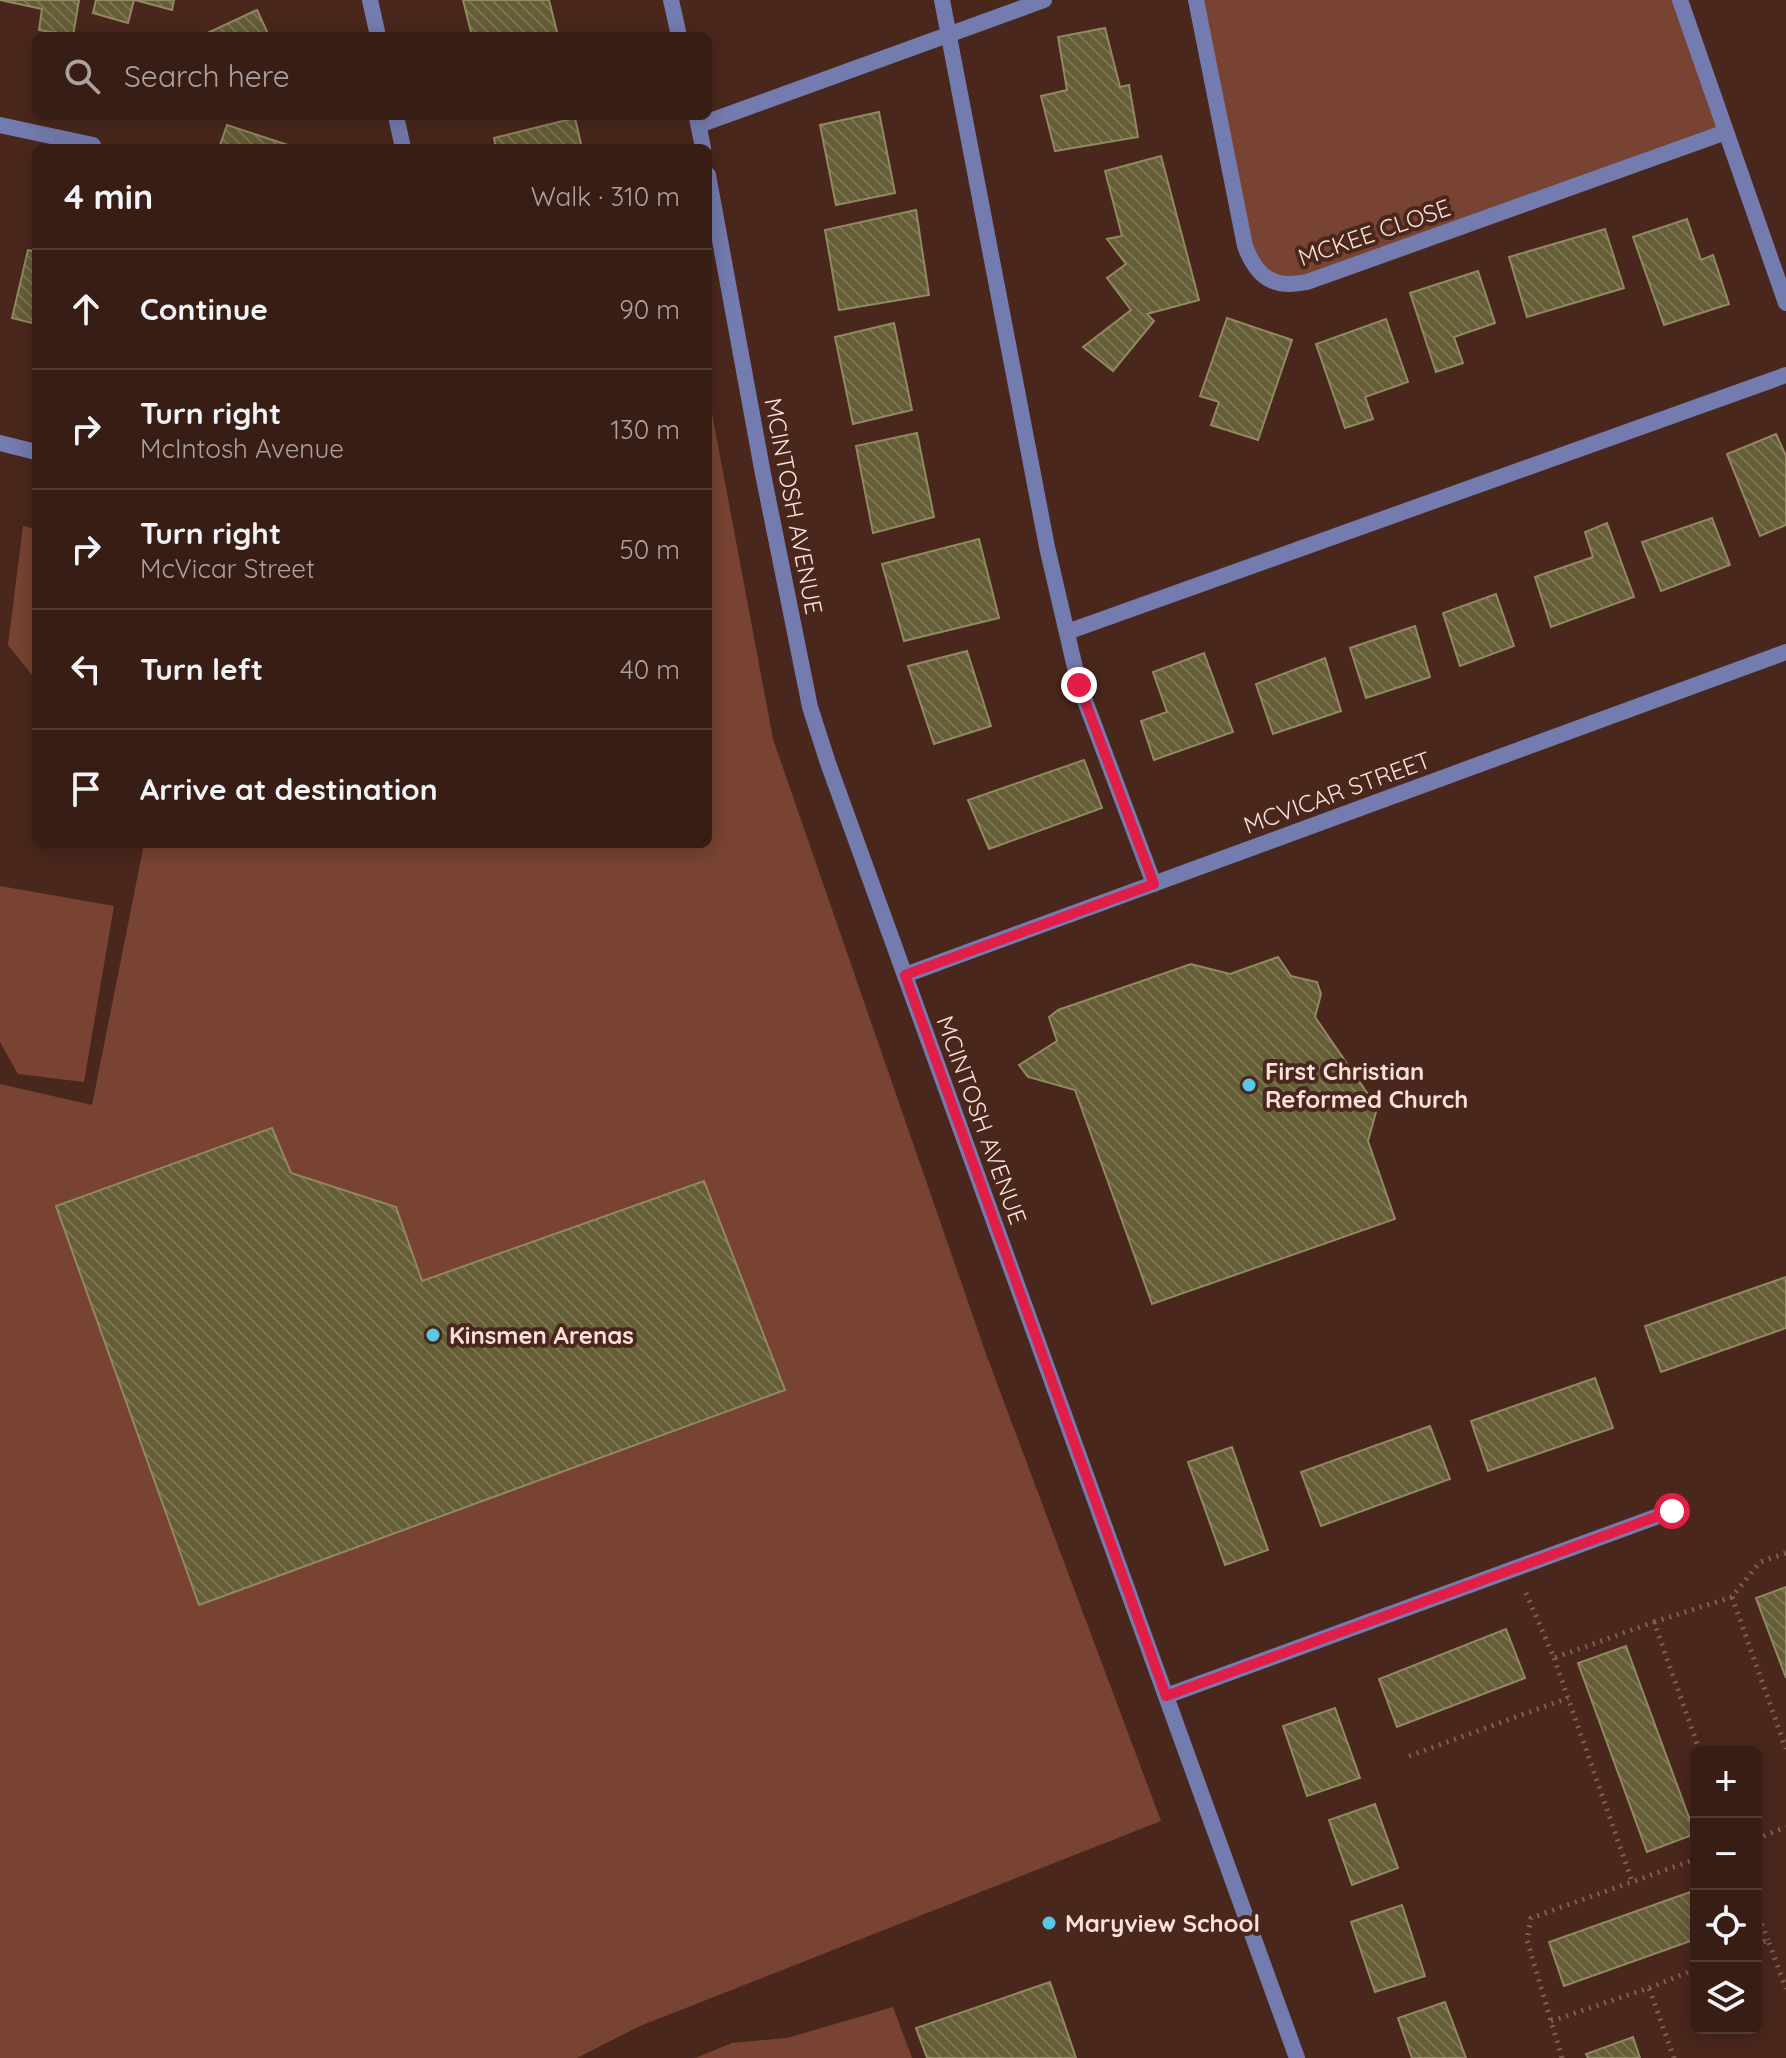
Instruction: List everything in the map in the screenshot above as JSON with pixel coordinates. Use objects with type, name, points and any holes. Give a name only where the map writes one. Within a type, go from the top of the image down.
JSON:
[{"type":"street","points":[[370,0],[377,32]]},
{"type":"street","points":[[671,0],[678,32]]},
{"type":"street","points":[[942,0],[1047,547],[1079,685],[1154,884]]},
{"type":"street","points":[[712,116],[1044,0]]},
{"type":"street","name":"MCKEE CLOSE","points":[[1196,0],[1245,246],[1263,278],[1277,285],[1307,282],[1726,132]]},
{"type":"street","points":[[1680,0],[1786,303]]},
{"type":"street","points":[[397,120],[402,144]]},
{"type":"street","points":[[698,121],[702,144]]},
{"type":"street","points":[[0,125],[88,144]]},
{"type":"street","name":"MCINTOSH AVENUE","points":[[712,196],[810,707],[1297,2058]]},
{"type":"street","points":[[1067,632],[1786,375]]},
{"type":"street","points":[[0,443],[32,451]]},
{"type":"street","name":"MCVICAR STREET","points":[[905,975],[1786,652]]},
{"type":"street","points":[[1166,1696],[1672,1511]]},
{"type":"path","points":[[1554,1658],[1732,1597],[1760,1562],[1786,1553]]},
{"type":"path","points":[[1510,1595],[1525,1590],[1554,1658],[1632,1881]]},
{"type":"path","points":[[1732,1597],[1786,1749]]},
{"type":"path","points":[[1654,1622],[1698,1746]]},
{"type":"path","points":[[1409,1756],[1568,1698]]},
{"type":"path","points":[[1762,1837],[1786,1827]]},
{"type":"path","points":[[1562,2058],[1527,1940],[1531,1918],[1690,1861]]},
{"type":"path","points":[[1762,1924],[1786,1989]]},
{"type":"path","points":[[1762,1942],[1768,1940]]},
{"type":"path","points":[[1551,2021],[1690,1971]]},
{"type":"path","points":[[1649,1988],[1674,2058]]},
{"type":"shaded area","points":[[1196,0],[1680,0],[1726,132],[1291,285],[1252,263]]},
{"type":"shaded area","points":[[712,413],[773,739],[986,1354],[1161,1821],[640,2026],[577,2058],[0,2058],[0,1084],[92,1105],[143,848],[712,848]]},
{"type":"shaded area","points":[[23,526],[32,528],[32,675],[8,645]]},
{"type":"shaded area","points":[[0,886],[114,906],[84,1082],[18,1074],[0,1042]]},
{"type":"shaded area","points":[[893,2007],[912,2058],[695,2058],[732,2043],[787,2038]]},
{"type":"building","points":[[0,0],[79,0],[74,32],[39,30],[42,9]]},
{"type":"building","points":[[96,0],[134,0],[128,23],[93,13]]},
{"type":"building","points":[[135,0],[174,0],[172,10]]},
{"type":"building","points":[[463,0],[549,0],[557,32],[471,32]]},
{"type":"building","points":[[257,10],[267,32],[210,32]]},
{"type":"building","points":[[1105,28],[1120,87],[1129,85],[1138,137],[1055,151],[1041,96],[1067,90],[1058,37]]},
{"type":"building","points":[[879,112],[895,193],[836,205],[820,125]]},
{"type":"building","points":[[575,120],[581,144],[495,144],[494,138]]},
{"type":"building","points":[[227,125],[285,144],[220,144]]},
{"type":"building","points":[[1161,156],[1199,300],[1147,314],[1154,321],[1113,371],[1083,347],[1131,310],[1107,278],[1126,264],[1107,239],[1122,236],[1105,171]]},
{"type":"building","points":[[916,210],[929,295],[839,310],[825,230]]},
{"type":"building","points":[[1687,219],[1701,260],[1713,255],[1729,304],[1664,325],[1633,237]]},
{"type":"building","points":[[1605,229],[1624,288],[1527,317],[1509,257]]},
{"type":"building","points":[[28,250],[32,251],[32,323],[12,318]]},
{"type":"building","points":[[1478,271],[1495,323],[1454,337],[1463,363],[1436,372],[1410,293]]},
{"type":"building","points":[[1227,318],[1292,340],[1258,440],[1211,425],[1219,402],[1200,396]]},
{"type":"building","points":[[1386,319],[1408,382],[1365,397],[1373,419],[1345,428],[1316,344]]},
{"type":"building","points":[[894,323],[912,410],[853,424],[835,337]]},
{"type":"building","points":[[917,433],[934,517],[873,533],[856,446]]},
{"type":"building","points":[[1776,434],[1786,456],[1786,525],[1760,536],[1727,454]]},
{"type":"building","points":[[1712,518],[1730,565],[1661,591],[1642,542]]},
{"type":"building","points":[[1607,523],[1634,597],[1551,627],[1535,577],[1593,557],[1585,532]]},
{"type":"building","points":[[979,539],[999,618],[904,641],[882,564]]},
{"type":"building","points":[[1496,594],[1514,646],[1460,666],[1443,613]]},
{"type":"building","points":[[1415,626],[1430,677],[1366,698],[1350,648]]},
{"type":"building","points":[[967,651],[991,726],[934,744],[908,666]]},
{"type":"building","points":[[1204,653],[1233,732],[1154,760],[1141,721],[1167,712],[1153,672]]},
{"type":"building","points":[[1325,658],[1341,711],[1273,734],[1256,684]]},
{"type":"building","points":[[1084,760],[1102,808],[989,849],[968,800]]},
{"type":"building","points":[[1278,957],[1291,976],[1317,982],[1321,994],[1315,1017],[1372,1100],[1376,1112],[1368,1141],[1395,1219],[1152,1304],[1075,1090],[1028,1077],[1019,1065],[1057,1041],[1049,1017],[1058,1010],[1191,964],[1230,974]]},
{"type":"building","name":"Kinsmen Arenas","points":[[272,1128],[291,1173],[396,1207],[422,1281],[704,1181],[785,1390],[199,1605],[56,1206]]},
{"type":"building","points":[[1786,1277],[1786,1328],[1661,1372],[1645,1326]]},
{"type":"building","points":[[1595,1378],[1613,1428],[1488,1471],[1471,1421]]},
{"type":"building","points":[[1430,1426],[1450,1479],[1321,1526],[1301,1472]]},
{"type":"building","points":[[1232,1447],[1268,1550],[1225,1565],[1188,1462]]},
{"type":"building","points":[[1786,1587],[1786,1678],[1756,1598]]},
{"type":"building","points":[[1506,1629],[1525,1678],[1397,1727],[1379,1679]]},
{"type":"building","points":[[1626,1646],[1690,1820],[1690,1836],[1647,1852],[1578,1663]]},
{"type":"building","points":[[1335,1708],[1360,1778],[1307,1796],[1283,1726]]},
{"type":"building","points":[[1375,1804],[1398,1868],[1352,1885],[1329,1820]]},
{"type":"building","points":[[1690,1892],[1690,1941],[1564,1986],[1549,1942]]},
{"type":"building","points":[[1402,1905],[1425,1976],[1375,1992],[1351,1922]]},
{"type":"building","points":[[1050,1982],[1076,2058],[927,2058],[916,2028]]},
{"type":"building","points":[[1445,2002],[1466,2058],[1412,2058],[1398,2018]]},
{"type":"building","points":[[1633,2037],[1640,2058],[1588,2058],[1586,2054]]},
{"type":"place","name":"First Christian Reformed Church","points":[[1249,1085]]},
{"type":"place","name":"Kinsmen Arenas","points":[[433,1335]]},
{"type":"place","name":"Maryview School","points":[[1049,1923]]},
{"type":"route","points":[[1079,685],[1154,884],[905,975],[1166,1696],[1672,1511]]}]
